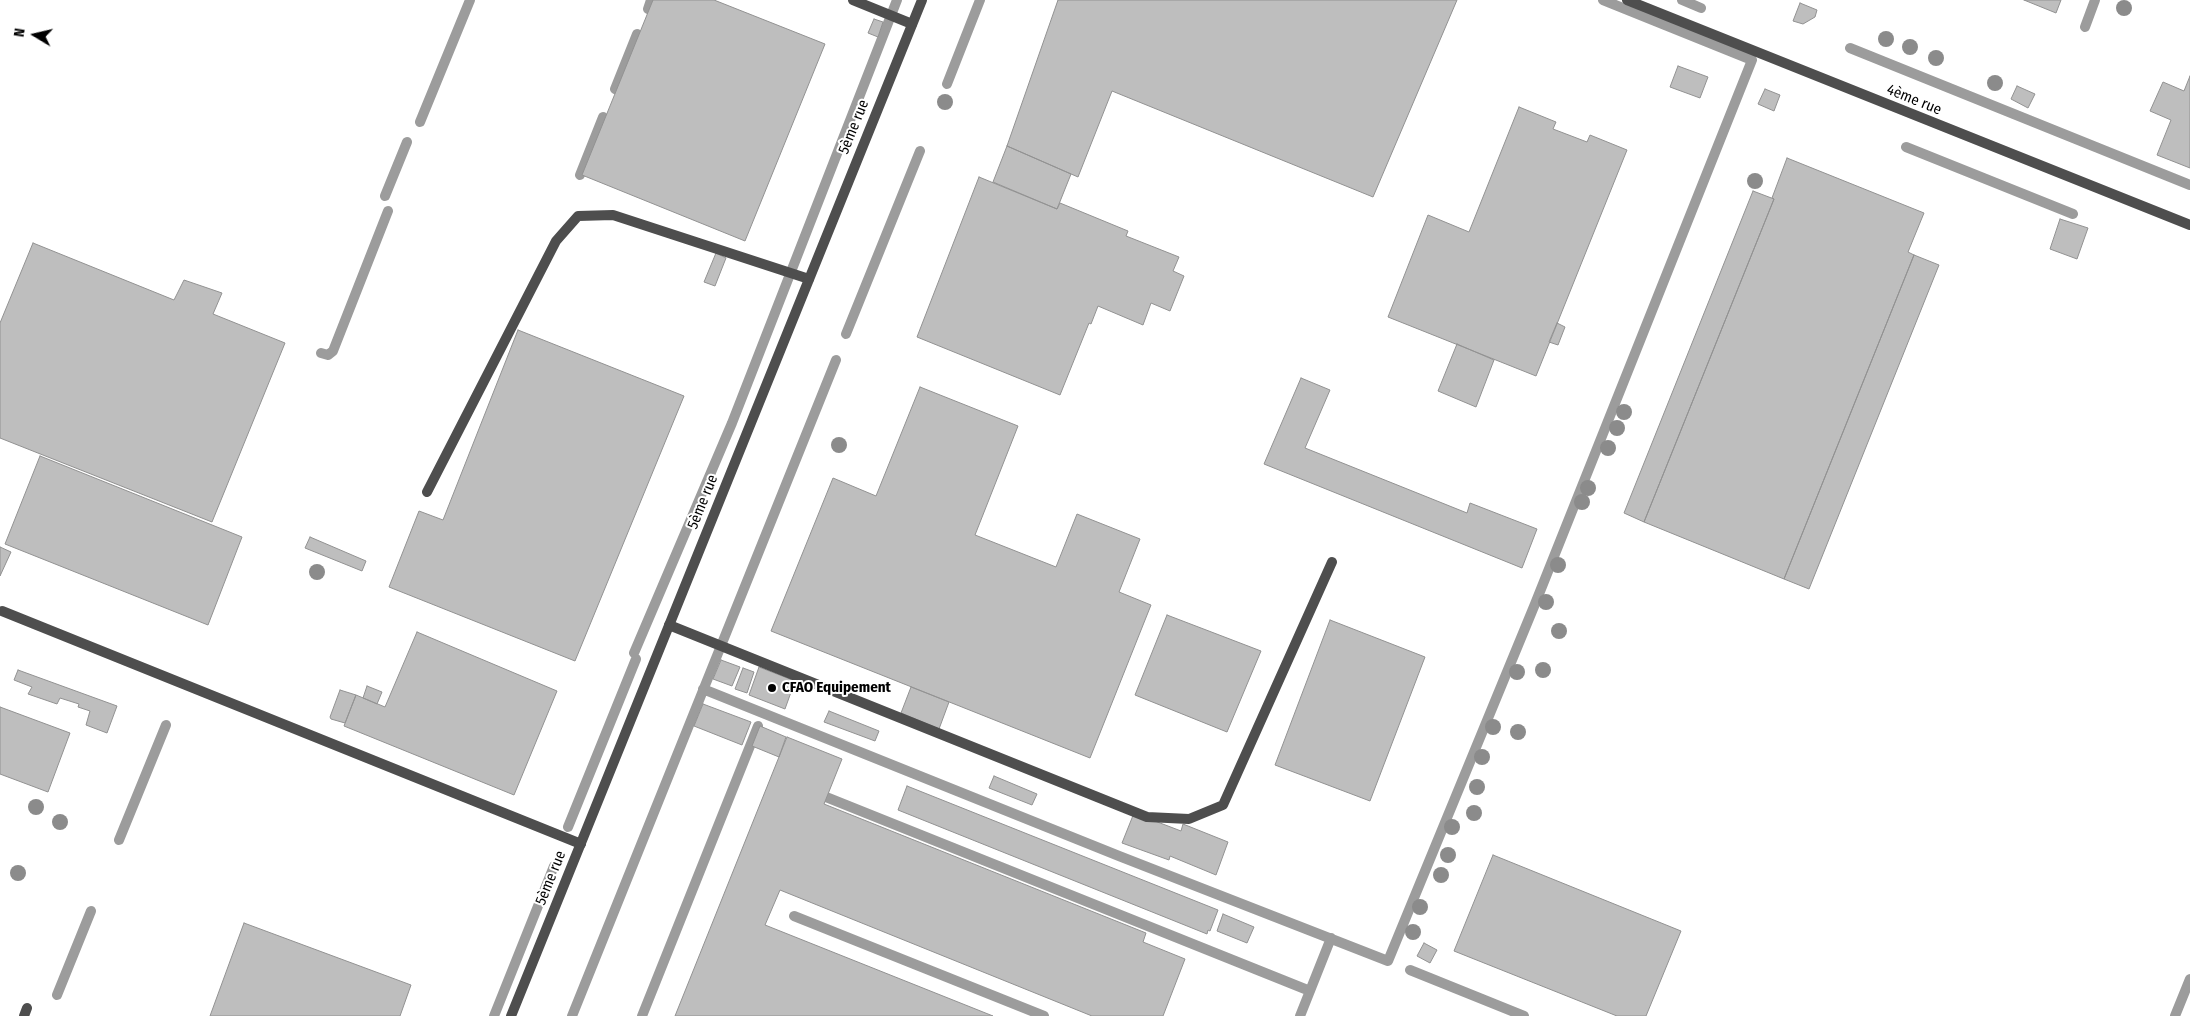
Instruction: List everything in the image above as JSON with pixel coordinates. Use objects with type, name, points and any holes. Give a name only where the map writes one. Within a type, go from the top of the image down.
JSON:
[{"type":"street","points":[[852,0],[912,24]]},
{"type":"street","name":"5ème rue","points":[[511,1016],[922,0]]},
{"type":"street","name":"4ème rue","points":[[1627,0],[2190,225]]},
{"type":"street","points":[[427,492],[556,241],[578,216],[614,215],[809,279]]},
{"type":"street","points":[[669,625],[1147,817],[1189,819],[1223,805],[1332,562]]},
{"type":"street","points":[[2,612],[580,844]]},
{"type":"building","points":[[653,0],[714,0],[825,44],[745,241],[582,175]]},
{"type":"building","points":[[1058,0],[1457,0],[1373,197],[1112,91],[1078,177],[1007,146]]},
{"type":"building","points":[[2024,0],[2061,0],[2056,13]]},
{"type":"building","points":[[1800,3],[1817,10],[1815,17],[1803,24],[1793,21]]},
{"type":"building","points":[[874,19],[883,22],[878,37],[868,33]]},
{"type":"building","points":[[1678,66],[1708,77],[1700,98],[1670,87]]},
{"type":"building","points":[[2190,76],[2190,168],[2157,155],[2171,120],[2150,111],[2163,82],[2184,91]]},
{"type":"building","points":[[2017,86],[2035,94],[2028,108],[2011,99]]},
{"type":"building","points":[[1765,89],[1780,95],[1774,111],[1758,104]]},
{"type":"building","points":[[1519,107],[1556,122],[1553,129],[1587,142],[1590,135],[1627,150],[1536,376],[1388,317],[1428,215],[1469,232]]},
{"type":"building","points":[[1007,146],[1071,174],[1057,209],[993,182]]},
{"type":"building","points":[[1787,158],[1924,213],[1908,252],[1914,255],[1784,579],[1644,522],[1774,199],[1772,198]]},
{"type":"building","points":[[979,177],[1057,209],[1060,203],[1128,231],[1126,236],[1179,257],[1173,271],[1184,276],[1170,311],[1151,303],[1143,325],[1098,306],[1091,324],[1089,323],[1060,395],[917,337]]},
{"type":"building","points":[[1753,191],[1774,199],[1644,522],[1624,513]]},
{"type":"building","points":[[2060,219],[2088,228],[2077,259],[2050,249]]},
{"type":"building","points":[[33,243],[174,300],[184,280],[222,293],[213,314],[285,343],[212,522],[0,438],[0,323]]},
{"type":"building","points":[[716,253],[726,258],[715,286],[704,282]]},
{"type":"building","points":[[1914,255],[1939,265],[1809,589],[1784,579]]},
{"type":"building","points":[[1557,323],[1565,327],[1558,345],[1549,342]]},
{"type":"building","points":[[518,330],[684,396],[575,661],[389,587],[419,511],[443,520]]},
{"type":"building","points":[[1457,344],[1494,360],[1476,407],[1438,391]]},
{"type":"building","points":[[1301,378],[1330,390],[1305,448],[1467,513],[1470,503],[1537,529],[1522,568],[1264,464]]},
{"type":"building","points":[[920,387],[1018,426],[975,535],[1056,567],[1077,514],[1140,539],[1119,592],[1151,605],[1090,758],[771,631],[833,478],[876,496]]},
{"type":"building","points":[[40,456],[242,537],[208,625],[5,544]]},
{"type":"building","points":[[310,537],[366,561],[362,571],[305,548]]},
{"type":"building","points":[[0,547],[11,552],[0,576]]},
{"type":"building","points":[[1167,615],[1261,651],[1227,732],[1135,695]]},
{"type":"building","points":[[1330,620],[1425,657],[1370,801],[1275,765]]},
{"type":"building","points":[[417,632],[557,691],[514,795],[344,726],[356,695],[385,707]]},
{"type":"building","points":[[721,660],[740,667],[732,686],[713,679]]},
{"type":"building","name":"CFAO Equipement","points":[[759,667],[795,681],[785,709],[749,695]]},
{"type":"building","points":[[743,668],[754,672],[747,693],[735,689]]},
{"type":"building","points":[[18,670],[117,706],[107,733],[86,725],[90,711],[78,707],[79,704],[60,698],[57,704],[28,694],[32,687],[14,680]]},
{"type":"building","points":[[367,686],[382,692],[377,704],[363,698]]},
{"type":"building","points":[[911,687],[949,702],[939,729],[901,713]]},
{"type":"building","points":[[340,690],[356,695],[345,723],[330,717]]},
{"type":"building","points":[[703,704],[751,722],[742,745],[694,726]]},
{"type":"building","points":[[0,707],[70,733],[48,792],[0,774]]},
{"type":"building","points":[[829,711],[879,731],[875,741],[824,722]]},
{"type":"building","points":[[760,726],[786,737],[779,757],[752,746]]},
{"type":"building","points":[[787,737],[842,759],[824,804],[1146,933],[1143,942],[1185,959],[1163,1016],[1092,1016],[780,890],[765,925],[993,1016],[675,1016]]},
{"type":"building","points":[[994,776],[1037,794],[1032,805],[989,788]]},
{"type":"building","points":[[907,786],[1218,910],[1210,931],[1208,930],[1207,934],[898,810]]},
{"type":"building","points":[[1134,813],[1181,831],[1183,824],[1228,842],[1216,875],[1170,856],[1169,860],[1122,843]]},
{"type":"building","points":[[1493,855],[1681,931],[1646,1016],[1617,1016],[1454,951]]},
{"type":"building","points":[[1223,914],[1254,927],[1247,943],[1217,931]]},
{"type":"building","points":[[244,923],[411,985],[400,1016],[210,1016]]},
{"type":"building","points":[[1424,943],[1437,950],[1430,963],[1417,956]]},
{"type":"waterway","points":[[420,122],[470,0]]},
{"type":"waterway","points":[[648,9],[651,0]]},
{"type":"waterway","points":[[634,653],[732,423],[897,0]]},
{"type":"waterway","points":[[947,84],[980,0]]},
{"type":"waterway","points":[[703,689],[1119,856],[1388,961],[1535,604],[1752,60],[1603,0]]},
{"type":"waterway","points":[[1682,0],[1701,8]]},
{"type":"waterway","points":[[2085,27],[2095,0]]},
{"type":"waterway","points":[[615,89],[637,34]]},
{"type":"waterway","points":[[1850,48],[2190,185]]},
{"type":"waterway","points":[[580,175],[603,117]]},
{"type":"waterway","points":[[385,196],[407,142]]},
{"type":"waterway","points":[[1906,147],[2073,214]]},
{"type":"waterway","points":[[846,334],[920,151]]},
{"type":"waterway","points":[[321,353],[328,355],[333,351],[388,211]]},
{"type":"waterway","points":[[572,1016],[836,360]]},
{"type":"waterway","points":[[568,827],[636,659]]},
{"type":"waterway","points":[[119,840],[166,725]]},
{"type":"waterway","points":[[642,1016],[758,726]]},
{"type":"waterway","points":[[826,797],[1310,991]]},
{"type":"waterway","points":[[494,1016],[554,866]]},
{"type":"waterway","points":[[57,995],[91,911]]},
{"type":"waterway","points":[[794,916],[1044,1016]]},
{"type":"waterway","points":[[1300,1016],[1331,938]]},
{"type":"waterway","points":[[1410,970],[1524,1016]]},
{"type":"waterway","points":[[2175,1016],[2190,979]]},
{"type":"place","name":"CFAO Equipement","points":[[772,688]]}]
